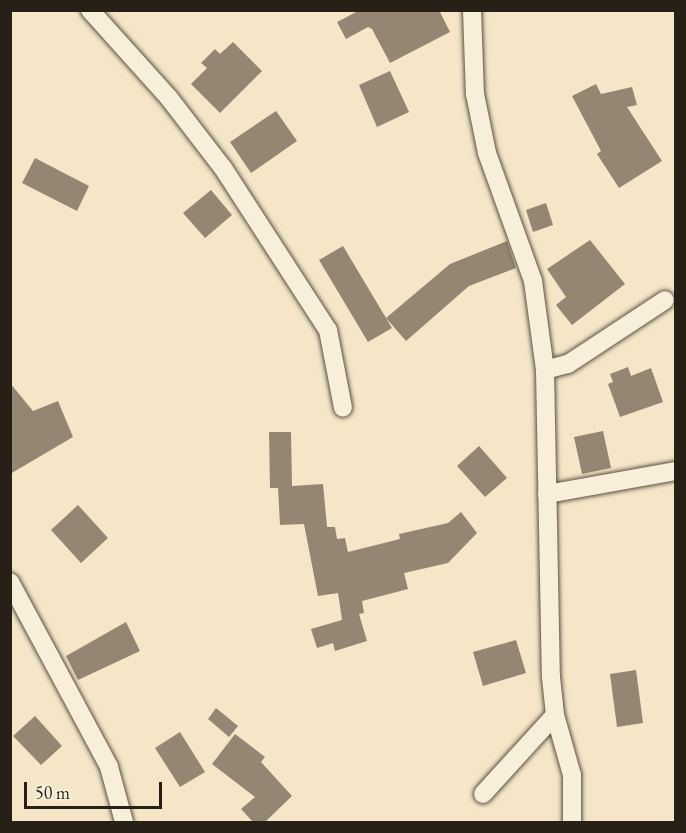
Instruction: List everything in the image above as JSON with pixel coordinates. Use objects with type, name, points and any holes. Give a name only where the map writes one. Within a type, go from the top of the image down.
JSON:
[{"type":"street","points":[[90,10],[161,90],[223,168],[328,330],[343,408]]},
{"type":"street","points":[[472,10],[475,94],[487,153],[533,281],[545,369],[550,677],[555,715],[572,775],[572,822]]},
{"type":"street","points":[[545,369],[568,364],[664,300]]},
{"type":"street","points":[[547,494],[675,471]]},
{"type":"street","points":[[13,595],[109,767],[124,822]]},
{"type":"street","points":[[483,794],[555,715]]},
{"type":"building","points":[[360,10],[439,10],[450,32],[390,63],[372,29],[368,27],[346,39],[337,22]]},
{"type":"building","points":[[233,42],[262,71],[220,113],[191,84],[207,68],[201,63],[215,49],[220,54]]},
{"type":"building","points":[[390,71],[409,112],[377,127],[359,85]]},
{"type":"building","points":[[596,84],[601,94],[632,87],[637,105],[627,107],[662,161],[619,188],[597,154],[601,151],[572,96]]},
{"type":"building","points":[[276,111],[297,141],[251,173],[230,142]]},
{"type":"building","points":[[35,158],[89,186],[77,211],[22,183]]},
{"type":"building","points":[[211,190],[232,215],[205,238],[183,213]]},
{"type":"building","points":[[546,203],[553,225],[533,232],[526,210]]},
{"type":"building","points":[[590,240],[625,284],[572,325],[556,305],[566,297],[547,269]]},
{"type":"building","points":[[507,241],[516,268],[469,286],[406,341],[386,318],[450,264]]},
{"type":"building","points":[[343,246],[392,328],[368,342],[319,260]]},
{"type":"building","points":[[628,367],[631,376],[651,368],[663,402],[620,417],[608,384],[613,382],[610,374]]},
{"type":"building","points":[[10,383],[33,411],[58,401],[73,437],[10,474]]},
{"type":"building","points":[[603,431],[611,468],[582,474],[574,437]]},
{"type":"building","points":[[269,432],[291,432],[292,486],[323,484],[327,527],[335,527],[337,539],[345,538],[348,552],[400,539],[399,534],[448,523],[461,512],[477,533],[448,563],[404,573],[408,589],[362,601],[364,613],[359,614],[367,641],[335,651],[333,643],[317,648],[311,629],[342,620],[338,593],[318,596],[304,524],[280,525],[278,488],[270,488]]},
{"type":"building","points":[[479,446],[507,478],[485,497],[457,466]]},
{"type":"building","points":[[78,505],[108,538],[81,563],[51,530]]},
{"type":"building","points":[[126,622],[140,651],[78,680],[66,656]]},
{"type":"building","points":[[516,640],[526,673],[483,686],[473,652]]},
{"type":"building","points":[[636,670],[643,723],[617,727],[610,674]]},
{"type":"building","points":[[216,708],[238,726],[229,737],[208,719]]},
{"type":"building","points":[[35,716],[62,746],[41,765],[13,736]]},
{"type":"building","points":[[180,732],[205,772],[180,787],[155,748]]},
{"type":"building","points":[[235,734],[265,757],[261,762],[292,796],[265,822],[253,822],[241,809],[255,797],[212,764]]}]
